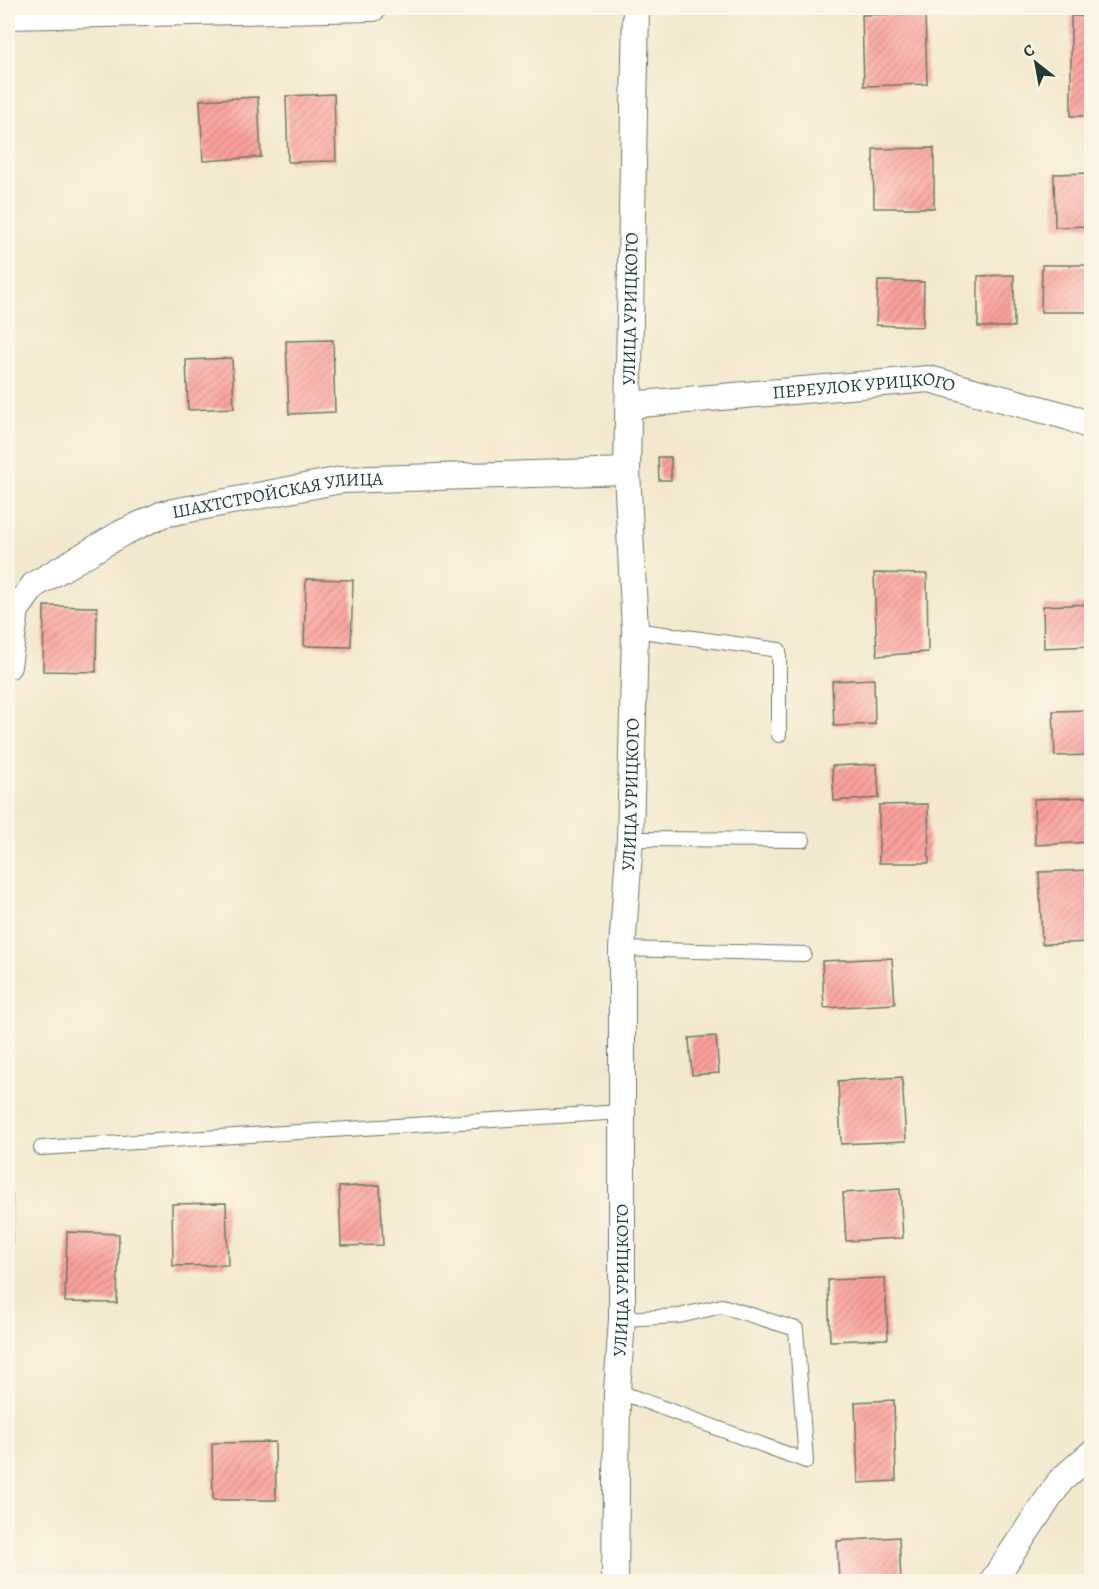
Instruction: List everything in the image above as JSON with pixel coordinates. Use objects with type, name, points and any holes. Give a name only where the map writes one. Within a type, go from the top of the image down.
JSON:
[{"type":"street","points":[[8,16],[373,8]]},
{"type":"street","name":"УЛИЦА УРИЦКОГО","points":[[615,1581],[617,1391],[622,1319],[622,949],[630,839],[635,630],[627,471],[636,8]]},
{"type":"street","name":"ПЕРЕУЛОК УРИЦКОГО","points":[[629,405],[929,379],[1069,417],[1092,427]]},
{"type":"street","name":"ШАХТСТРОЙСКАЯ УЛИЦА","points":[[8,666],[16,610],[34,585],[122,534],[163,514],[340,480],[627,471]]},
{"type":"street","points":[[992,1581],[1061,1480],[1092,1453]]},
{"type":"lane","points":[[635,630],[779,650],[779,735]]},
{"type":"lane","points":[[630,839],[803,840]]},
{"type":"lane","points":[[622,949],[804,954]]},
{"type":"lane","points":[[41,1148],[622,1112]]},
{"type":"lane","points":[[617,1391],[806,1461],[796,1329],[722,1306],[679,1316],[622,1319]]},
{"type":"building","points":[[925,13],[927,84],[864,86],[862,15]]},
{"type":"building","points":[[1071,16],[1092,17],[1092,116],[1071,116]]},
{"type":"building","points":[[334,94],[336,161],[288,162],[286,96]]},
{"type":"building","points":[[258,97],[261,157],[203,161],[200,100]]},
{"type":"building","points":[[934,148],[934,208],[874,208],[873,149]]},
{"type":"building","points":[[1092,173],[1092,226],[1055,227],[1054,174]]},
{"type":"building","points":[[1042,265],[1092,265],[1092,312],[1041,312]]},
{"type":"building","points":[[1014,275],[1014,327],[978,327],[978,276]]},
{"type":"building","points":[[878,281],[924,282],[923,327],[876,325]]},
{"type":"building","points":[[333,340],[335,412],[289,414],[286,341]]},
{"type":"building","points":[[232,358],[234,408],[188,410],[186,360]]},
{"type":"building","points":[[658,457],[671,457],[671,480],[659,480]]},
{"type":"building","points":[[874,573],[927,574],[928,652],[877,656]]},
{"type":"building","points":[[306,579],[353,580],[351,647],[304,646]]},
{"type":"building","points":[[1092,604],[1092,646],[1044,648],[1043,606]]},
{"type":"building","points":[[44,606],[97,607],[96,672],[43,671]]},
{"type":"building","points":[[874,679],[875,724],[834,726],[832,681]]},
{"type":"building","points":[[1092,710],[1092,755],[1055,756],[1053,711]]},
{"type":"building","points":[[877,764],[879,798],[834,801],[832,766]]},
{"type":"building","points":[[1092,797],[1092,842],[1035,845],[1034,799]]},
{"type":"building","points":[[928,804],[929,863],[879,863],[879,805]]},
{"type":"building","points":[[1089,870],[1091,942],[1042,944],[1039,872]]},
{"type":"building","points":[[892,958],[895,1004],[824,1008],[822,961]]},
{"type":"building","points":[[716,1036],[719,1073],[692,1075],[689,1038]]},
{"type":"building","points":[[902,1077],[906,1141],[841,1144],[838,1081]]},
{"type":"building","points":[[380,1185],[383,1245],[341,1246],[339,1187]]},
{"type":"building","points":[[900,1189],[903,1238],[846,1241],[843,1193]]},
{"type":"building","points":[[8,1195],[12,1195],[12,1253],[8,1253]]},
{"type":"building","points":[[226,1203],[228,1265],[173,1266],[172,1204]]},
{"type":"building","points":[[67,1232],[119,1234],[117,1303],[65,1302]]},
{"type":"building","points":[[885,1278],[888,1339],[830,1341],[828,1280]]},
{"type":"building","points":[[894,1400],[896,1481],[858,1483],[855,1402]]},
{"type":"building","points":[[275,1442],[276,1500],[213,1500],[212,1443]]},
{"type":"building","points":[[899,1537],[901,1582],[839,1582],[837,1541]]}]
